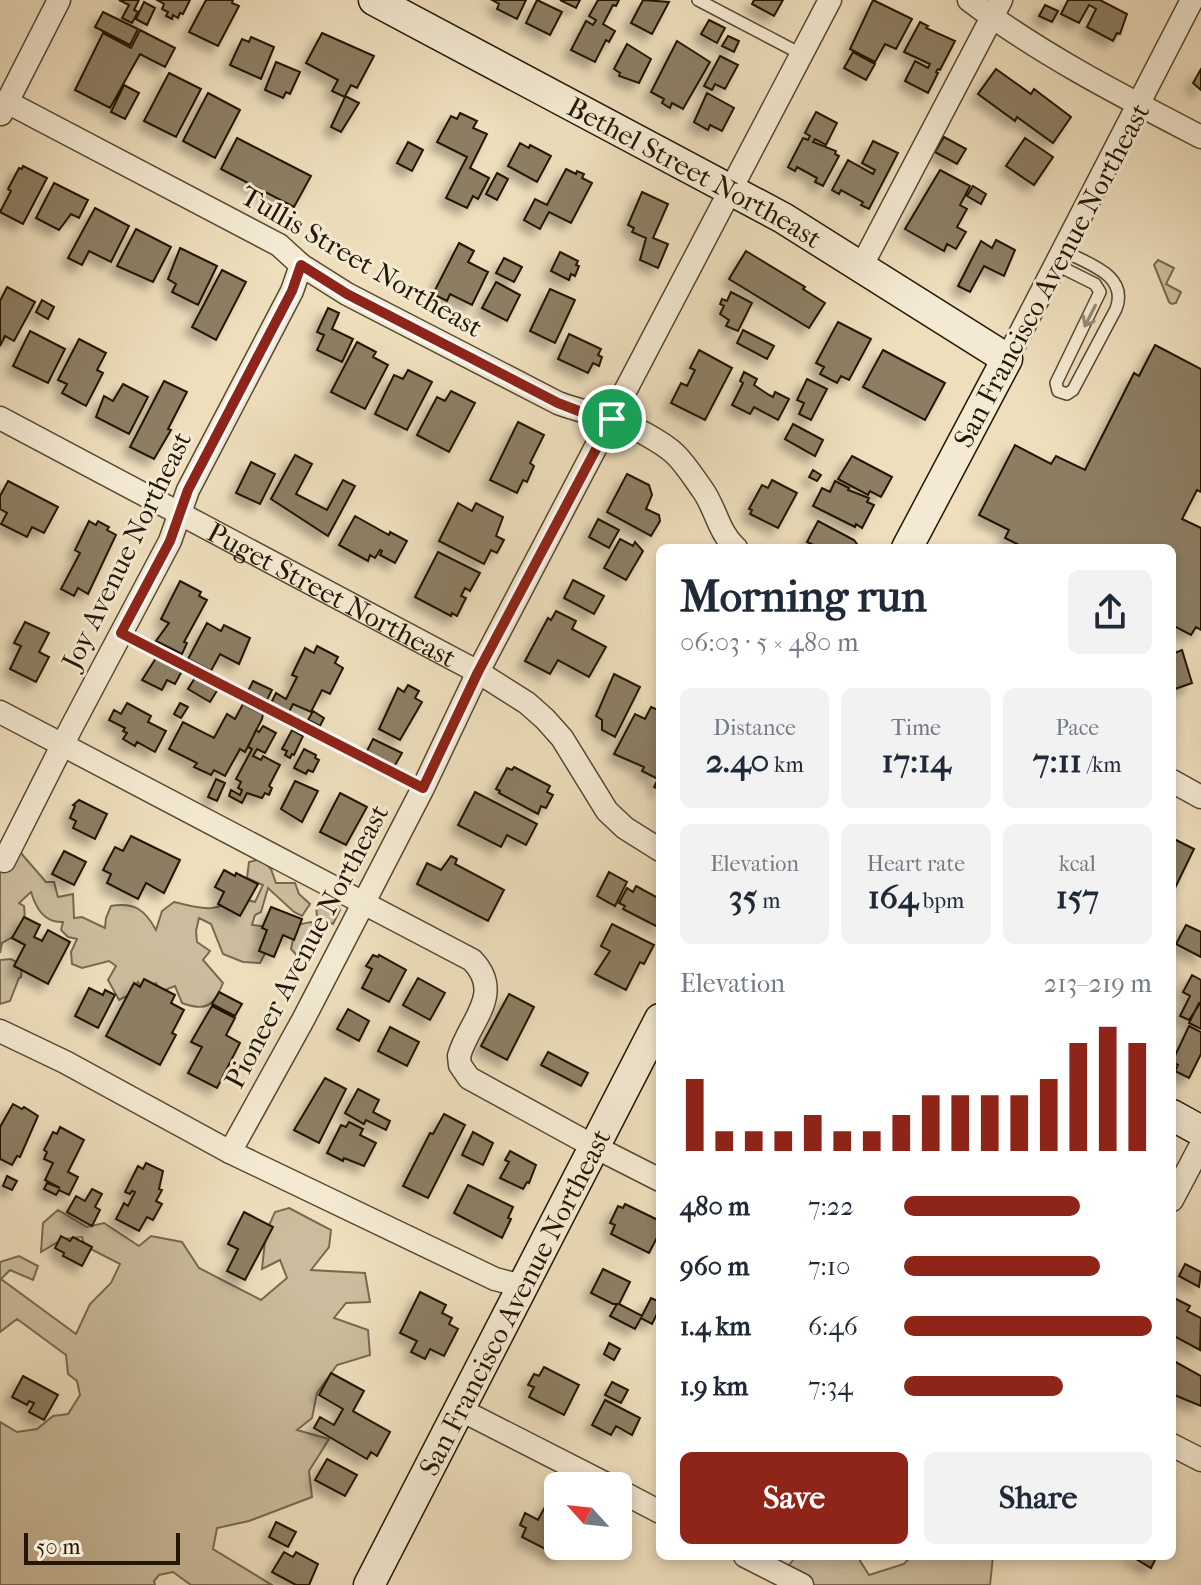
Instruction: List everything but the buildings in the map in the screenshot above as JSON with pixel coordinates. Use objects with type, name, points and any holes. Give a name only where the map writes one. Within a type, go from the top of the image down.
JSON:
[{"type":"street","points":[[3,108],[59,0]]},
{"type":"street","name":"Bethel Street Northeast","points":[[374,0],[731,188],[1007,359]]},
{"type":"street","name":"Pioneer Avenue Northeast","points":[[230,1152],[303,1020],[423,788],[478,672],[830,0]]},
{"type":"street","points":[[969,0],[996,8],[1140,105],[1201,137]]},
{"type":"street","name":"San Francisco Avenue Northeast","points":[[909,544],[1061,258],[1192,0]]},
{"type":"street","points":[[861,267],[996,8]]},
{"type":"street","name":"Tullis Street Northeast","points":[[3,108],[279,245],[301,265],[347,294],[558,403],[612,419],[675,453],[708,497],[720,528],[733,544]]},
{"type":"street","name":"Joy Avenue Northeast","points":[[4,861],[170,541],[188,490],[292,291],[301,265]]},
{"type":"street","name":"Puget Street Northeast","points":[[0,418],[478,672],[527,703],[562,738],[607,811],[625,828],[656,847]]},
{"type":"street","points":[[0,712],[472,960],[485,980],[484,1004],[459,1056],[460,1065],[469,1078],[656,1178]]},
{"type":"street","points":[[1176,783],[1201,797]]},
{"type":"street","name":"San Francisco Avenue Northeast","points":[[369,1585],[656,1028]]},
{"type":"street","points":[[0,1031],[65,1062],[230,1152],[495,1279],[522,1286]]},
{"type":"street","points":[[1176,1117],[1201,1131]]},
{"type":"street","points":[[1176,1192],[1201,1145]]},
{"type":"street","points":[[461,1410],[583,1472]]},
{"type":"street","points":[[1176,1447],[1201,1460]]},
{"type":"street","points":[[632,1497],[656,1510]]},
{"type":"street","points":[[753,1560],[802,1585]]},
{"type":"lane","points":[[698,0],[801,54]]},
{"type":"lane","points":[[1061,258],[1109,275],[1118,286],[1119,297],[1116,309],[1073,390],[1067,394],[1058,391],[1056,383],[1100,292],[1095,284],[1061,258]]},
{"type":"lane","points":[[121,633],[423,788]]},
{"type":"shaded area","points":[[1158,260],[1174,268],[1166,284],[1181,292],[1176,303],[1169,302],[1154,265]]},
{"type":"shaded area","points":[[20,852],[46,882],[54,882],[58,897],[73,894],[74,918],[82,917],[105,928],[111,906],[127,905],[138,909],[156,930],[162,911],[174,902],[208,908],[240,898],[255,902],[263,885],[247,878],[249,862],[261,859],[271,869],[276,883],[295,883],[299,894],[310,904],[302,916],[268,888],[261,912],[255,915],[252,925],[270,927],[272,940],[260,963],[243,962],[223,954],[211,924],[199,918],[197,942],[210,951],[203,960],[223,983],[208,1005],[197,1007],[182,1003],[175,986],[160,992],[156,983],[144,992],[138,982],[131,994],[119,1000],[108,980],[116,966],[109,961],[82,968],[72,964],[71,952],[77,939],[68,937],[61,930],[63,922],[51,920],[42,913],[31,892],[19,903],[24,906],[22,929],[2,943],[0,953],[0,859]]},
{"type":"shaded area","points":[[334,898],[340,910],[333,924],[317,917],[316,905]]},
{"type":"shaded area","points":[[311,922],[318,931],[312,957],[299,958],[291,949],[296,925]]},
{"type":"shaded area","points":[[11,959],[22,965],[21,977],[10,1001],[0,1004],[0,960]]},
{"type":"shaded area","points":[[289,1208],[331,1230],[329,1247],[311,1270],[365,1273],[370,1302],[346,1303],[334,1318],[368,1330],[370,1355],[337,1365],[317,1393],[312,1418],[297,1430],[329,1439],[309,1471],[312,1497],[249,1521],[217,1528],[213,1549],[272,1585],[191,1585],[173,1572],[159,1575],[154,1581],[155,1585],[0,1585],[0,1422],[17,1432],[37,1429],[53,1416],[68,1414],[80,1395],[77,1381],[68,1374],[66,1355],[17,1319],[0,1332],[0,1262],[19,1256],[38,1266],[33,1280],[10,1270],[1,1279],[76,1334],[90,1304],[111,1283],[120,1264],[85,1246],[82,1237],[63,1239],[41,1252],[43,1223],[58,1210],[87,1227],[104,1223],[139,1246],[151,1236],[182,1242],[199,1268],[261,1300],[287,1278],[280,1260],[262,1269],[266,1232],[275,1212]]},
{"type":"shaded area","points":[[793,1560],[860,1560],[869,1575],[904,1564],[908,1560],[993,1560],[990,1585],[789,1585],[785,1570]]},
{"type":"route","points":[[301,265],[347,294],[558,403],[612,419],[478,672],[423,788],[121,633],[170,541],[188,490],[292,291],[301,265]]}]
